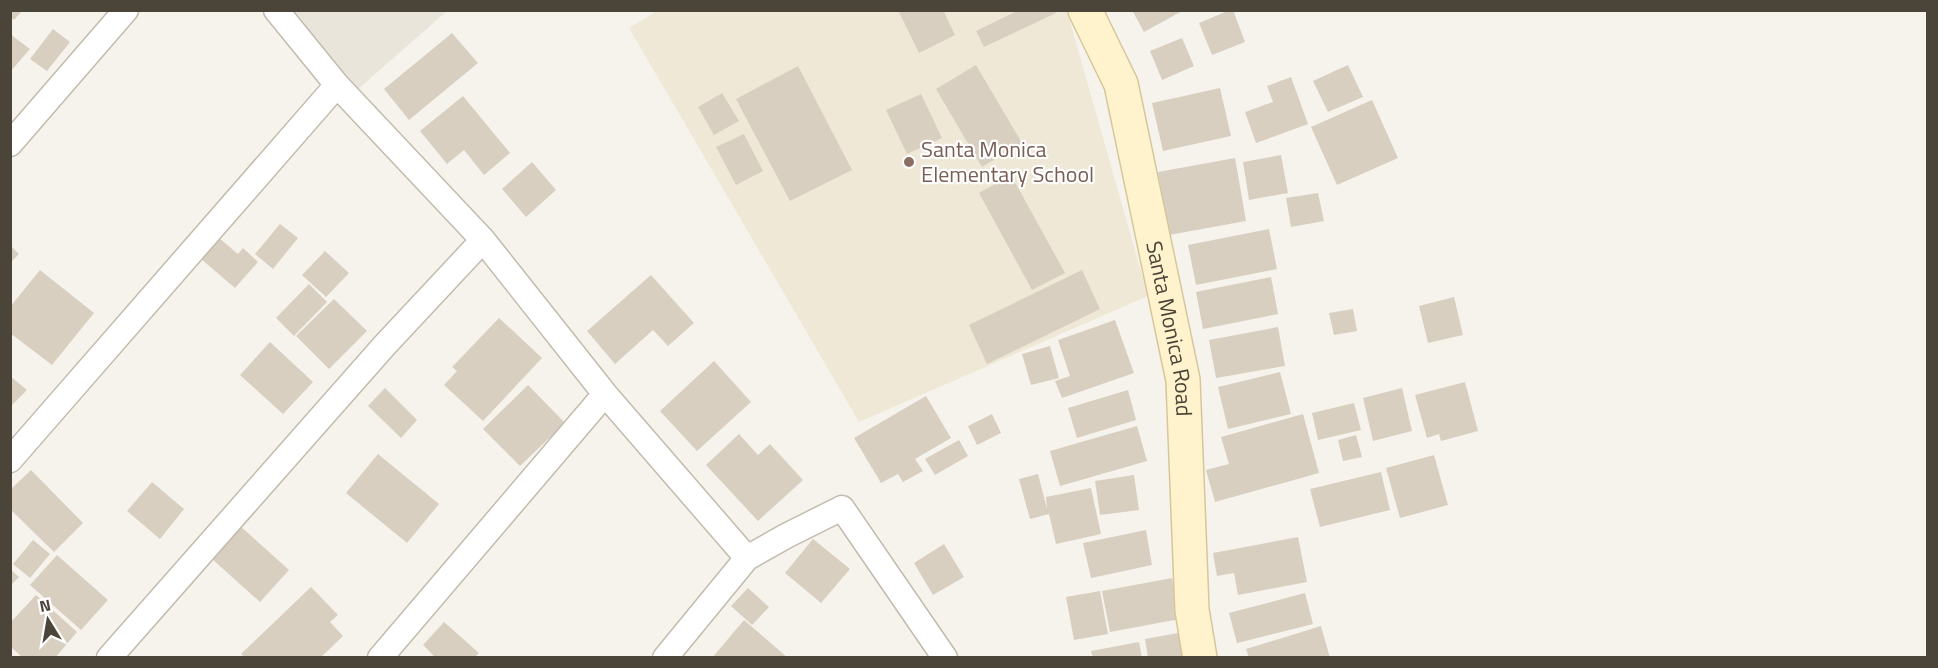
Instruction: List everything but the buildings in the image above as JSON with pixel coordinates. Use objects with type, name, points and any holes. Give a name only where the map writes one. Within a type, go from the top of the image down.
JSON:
[{"type":"street","points":[[10,144],[126,10]]},
{"type":"street","points":[[276,10],[337,85],[483,240],[605,394],[747,558]]},
{"type":"street","name":"Santa Monica Road","points":[[1085,10],[1121,84],[1184,380],[1192,610],[1200,657]]},
{"type":"street","points":[[10,460],[337,85]]},
{"type":"street","points":[[109,657],[376,355],[483,240]]},
{"type":"street","points":[[380,657],[605,394]]},
{"type":"street","points":[[665,657],[747,558],[842,508],[945,657]]},
{"type":"shaded area","name":"Santa Monica Elementary School","points":[[659,10],[1067,11],[1148,296],[859,422],[629,28]]},
{"type":"shaded area","points":[[288,11],[447,11],[358,89]]},
{"type":"place","name":"Santa Monica Elementary School","points":[[909,162]]}]
